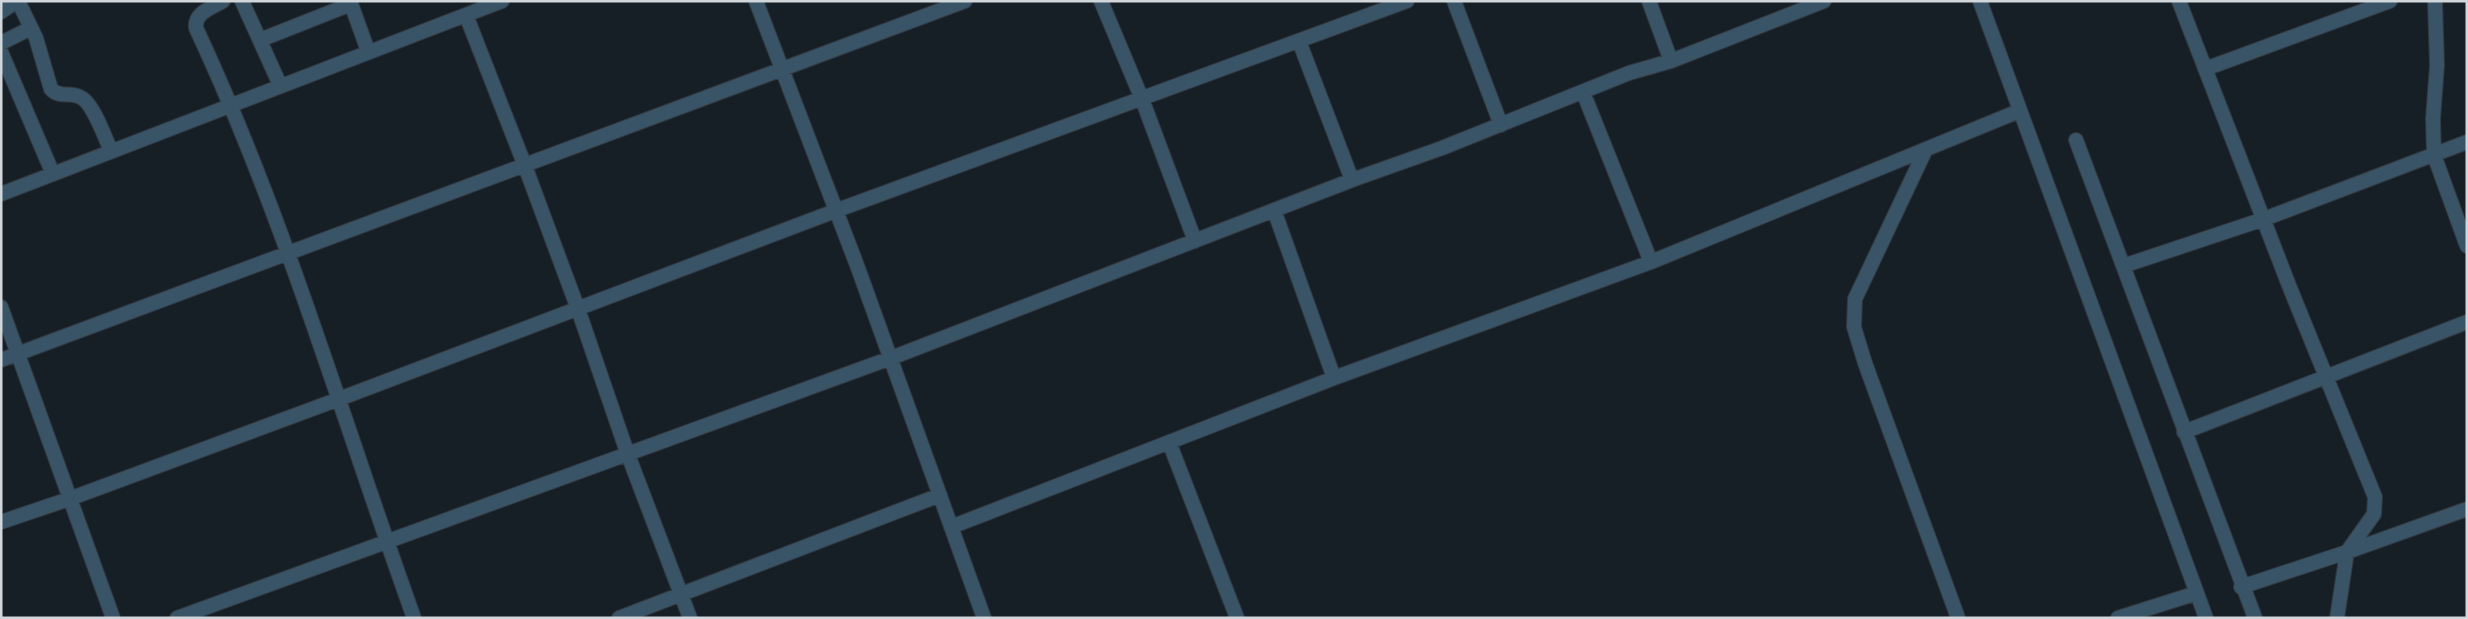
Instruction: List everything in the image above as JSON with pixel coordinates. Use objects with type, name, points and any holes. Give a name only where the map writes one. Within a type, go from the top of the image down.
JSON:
[{"type":"street","points":[[1,12],[18,1],[41,54],[50,89],[61,95],[79,96],[87,102],[111,151]]},
{"type":"street","points":[[223,1],[204,12],[196,22],[196,28],[232,104],[288,254],[414,618]]},
{"type":"street","points":[[242,1],[280,85]]},
{"type":"street","points":[[1,194],[368,51],[502,1]]},
{"type":"street","points":[[756,1],[891,358],[984,618]]},
{"type":"street","points":[[1,360],[965,1]]},
{"type":"street","points":[[1101,1],[1142,99],[1195,240]]},
{"type":"street","points":[[1,522],[70,499],[835,211],[1300,41],[1390,4],[1407,1]]},
{"type":"street","points":[[1454,1],[1501,125]]},
{"type":"street","points":[[1649,1],[1671,61]]},
{"type":"street","points":[[177,618],[627,452],[891,358],[1352,180],[1501,125],[1629,73],[1671,61],[1824,1]]},
{"type":"street","points":[[1980,1],[2206,618]]},
{"type":"street","points":[[2179,1],[2356,448],[2376,506],[2368,524],[2347,552],[2337,618]]},
{"type":"street","points":[[2205,69],[2390,1]]},
{"type":"street","points":[[2435,1],[2437,65],[2433,119],[2434,154],[2467,246]]},
{"type":"street","points":[[260,40],[351,3],[368,51]]},
{"type":"street","points":[[466,14],[525,166],[578,309],[627,452],[690,618]]},
{"type":"street","points":[[1,44],[31,28]]},
{"type":"street","points":[[1300,41],[1352,180]]},
{"type":"street","points":[[1,52],[53,174]]},
{"type":"street","points":[[1583,92],[1651,262]]},
{"type":"street","points":[[951,527],[1334,378],[1651,262],[2019,111]]},
{"type":"street","points":[[2076,140],[2241,586],[2255,618]]},
{"type":"street","points":[[2123,266],[2264,219],[2467,142]]},
{"type":"street","points":[[1926,149],[1854,298],[1854,327],[1865,363],[1958,618]]},
{"type":"street","points":[[1274,210],[1334,378]]},
{"type":"street","points":[[1,306],[113,618]]},
{"type":"street","points":[[2184,432],[2467,322]]},
{"type":"street","points":[[1169,442],[1237,618]]},
{"type":"street","points":[[619,618],[940,495]]},
{"type":"street","points":[[2241,586],[2347,552],[2467,509]]},
{"type":"street","points":[[2118,618],[2197,593]]}]
